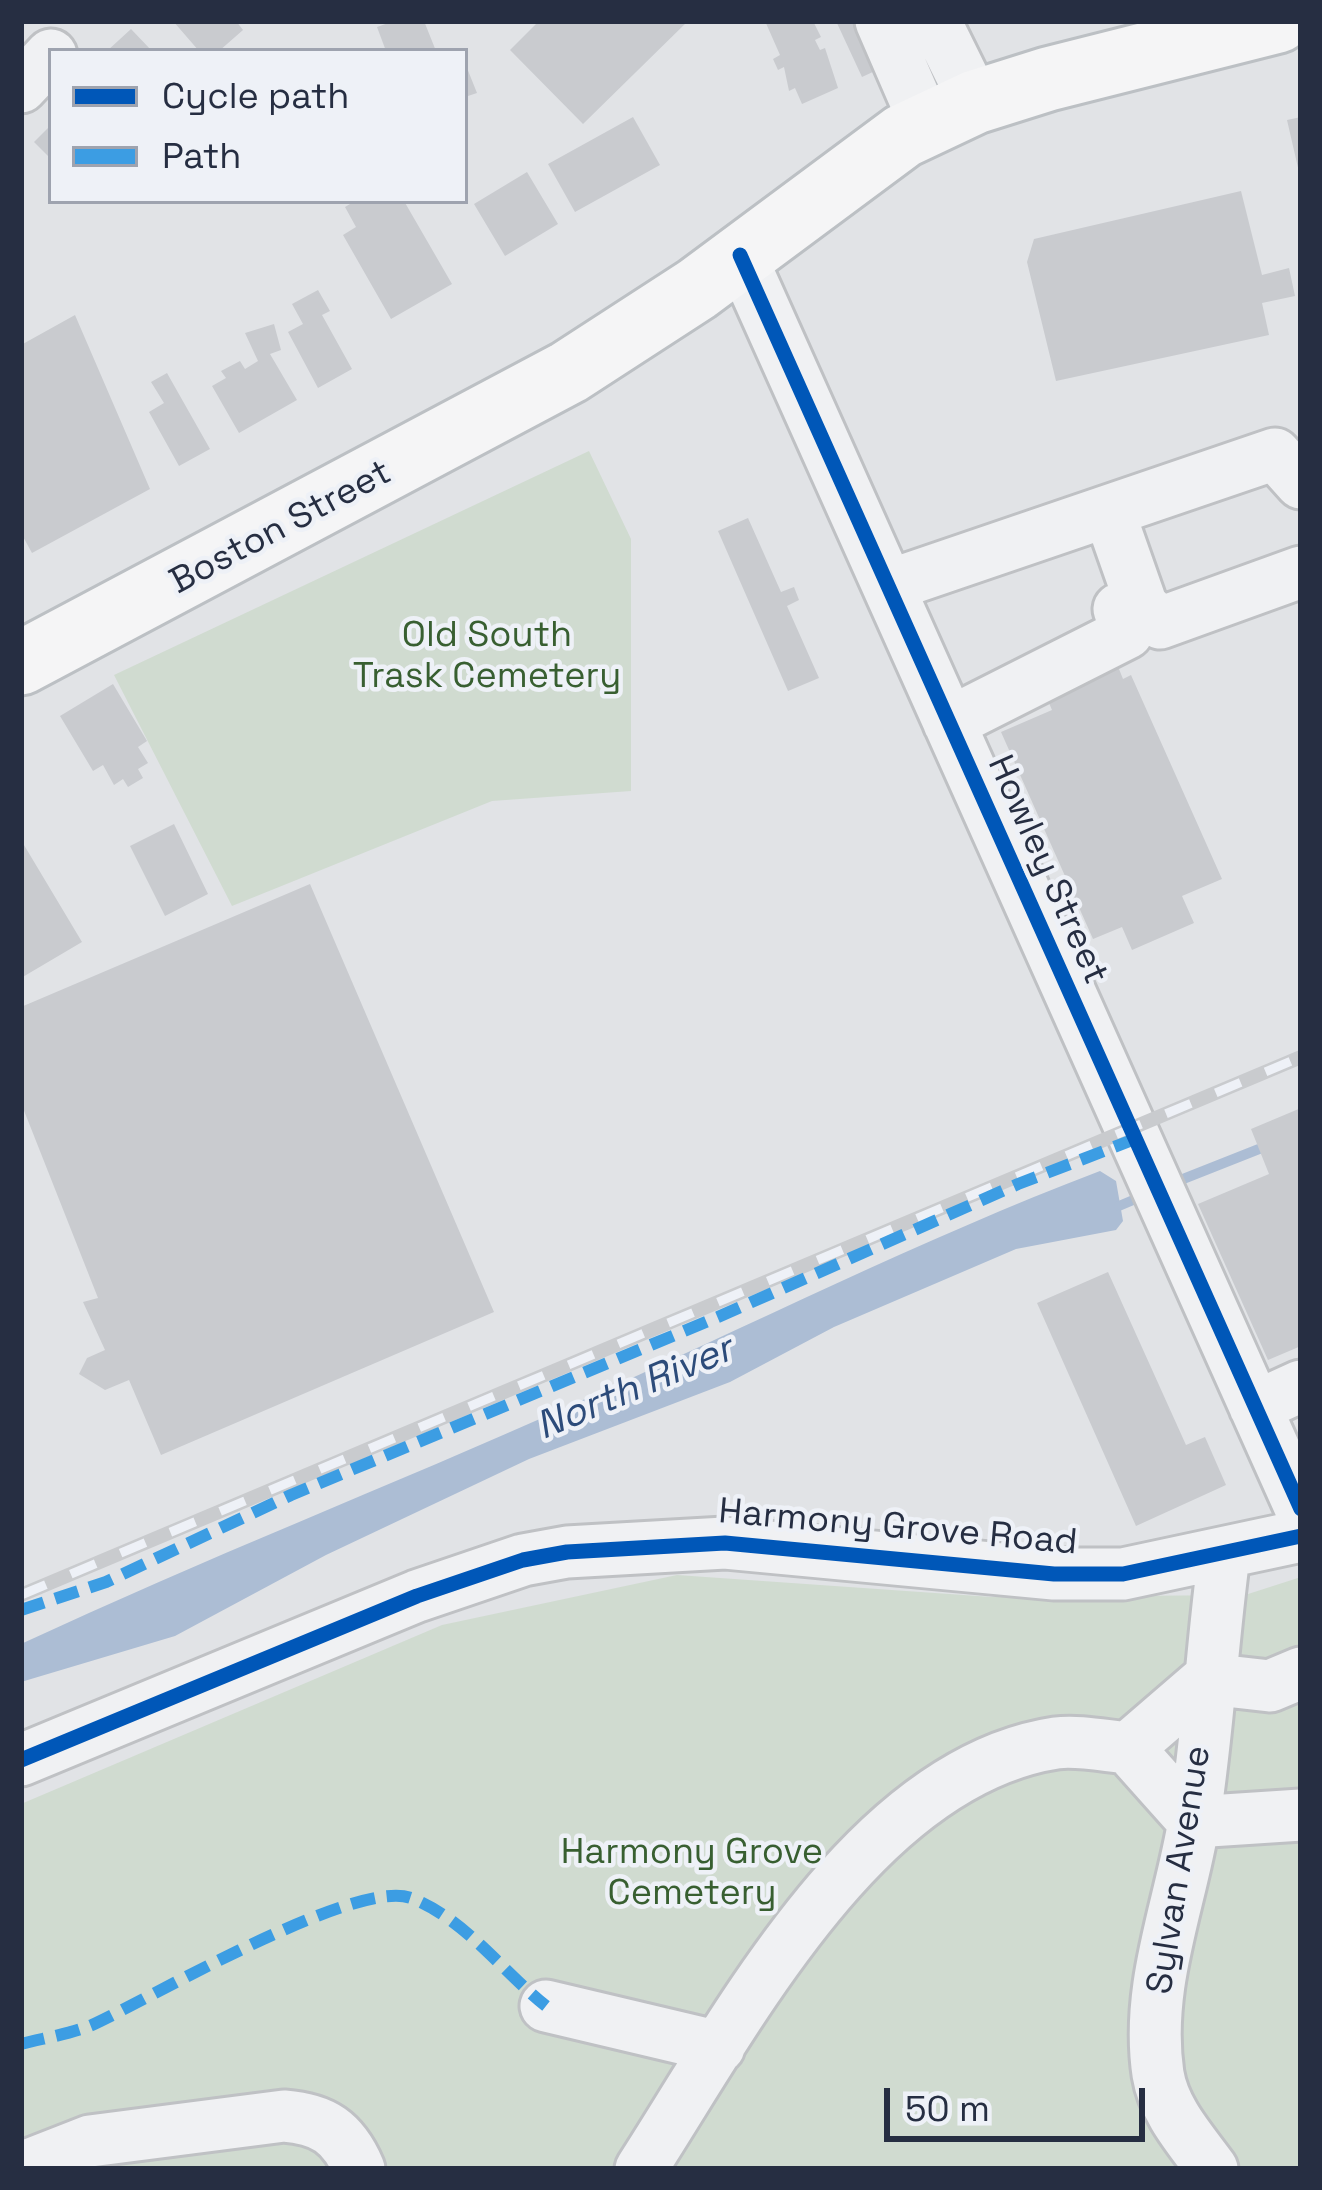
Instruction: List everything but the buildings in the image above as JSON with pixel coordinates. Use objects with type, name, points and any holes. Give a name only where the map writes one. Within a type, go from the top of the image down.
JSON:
[{"type":"main road","name":"Boston Street","points":[[21,663],[538,390],[697,290],[872,156],[950,114],[1278,21]]},
{"type":"street","points":[[58,48],[84,21]]},
{"type":"street","points":[[881,21],[950,114]]},
{"type":"street","points":[[935,21],[950,114]]},
{"type":"street","points":[[21,87],[48,58]]},
{"type":"street","name":"Howley Street","points":[[740,255],[1301,1509]]},
{"type":"street","points":[[888,586],[1275,454],[1301,483]]},
{"type":"street","points":[[1109,512],[1142,606],[1160,623],[1301,572]]},
{"type":"street","points":[[949,723],[1127,633],[1119,610]]},
{"type":"street","points":[[1255,1407],[1301,1386]]},
{"type":"street","name":"Harmony Grove Road","points":[[21,1760],[417,1596],[523,1560],[567,1552],[725,1543],[1054,1574],[1123,1574],[1301,1536]]},
{"type":"street","name":"Sylvan Avenue","points":[[1212,2169],[1172,2116],[1158,2076],[1162,1947],[1194,1822],[1224,1556]]},
{"type":"street","points":[[1129,1748],[1208,1679],[1270,1686],[1301,1673]]},
{"type":"street","points":[[641,2169],[791,1942],[856,1861],[920,1804],[980,1766],[1058,1742],[1129,1748],[1194,1822],[1301,1815]]},
{"type":"street","points":[[546,2006],[719,2048]]},
{"type":"street","points":[[21,2168],[90,2141],[284,2116],[314,2118],[335,2131],[359,2169]]},
{"type":"green space","name":"Old South Trask Cemetery","points":[[589,451],[631,539],[631,791],[492,801],[232,906],[114,675]]},
{"type":"green space","name":"Harmony Grove Cemetery","points":[[677,1575],[992,1597],[1245,1595],[1301,1577],[1301,2169],[21,2169],[21,1804],[442,1625]]},
{"type":"water","points":[[1100,1171],[1116,1181],[1123,1221],[1116,1230],[1016,1249],[834,1327],[730,1382],[529,1459],[326,1555],[175,1636],[21,1682],[21,1644],[574,1404],[967,1225]]},
{"type":"waterway","name":"North River","points":[[1173,1183],[1259,1149]]},
{"type":"waterway","name":"North River","points":[[1119,1206],[1145,1195]]},
{"type":"railway","points":[[21,1595],[1301,1057]]},
{"type":"marked path","points":[[21,1610],[106,1582],[291,1495],[718,1317],[1018,1184],[1135,1139]]},
{"type":"marked path","points":[[21,2044],[92,2025],[301,1922],[384,1897],[411,1898],[449,1919],[546,2006]]},
{"type":"cycle path","points":[[740,255],[1301,1509]]},
{"type":"cycle path","points":[[21,1760],[417,1596],[523,1560],[567,1552],[725,1543],[1054,1574],[1123,1574],[1301,1536]]}]
